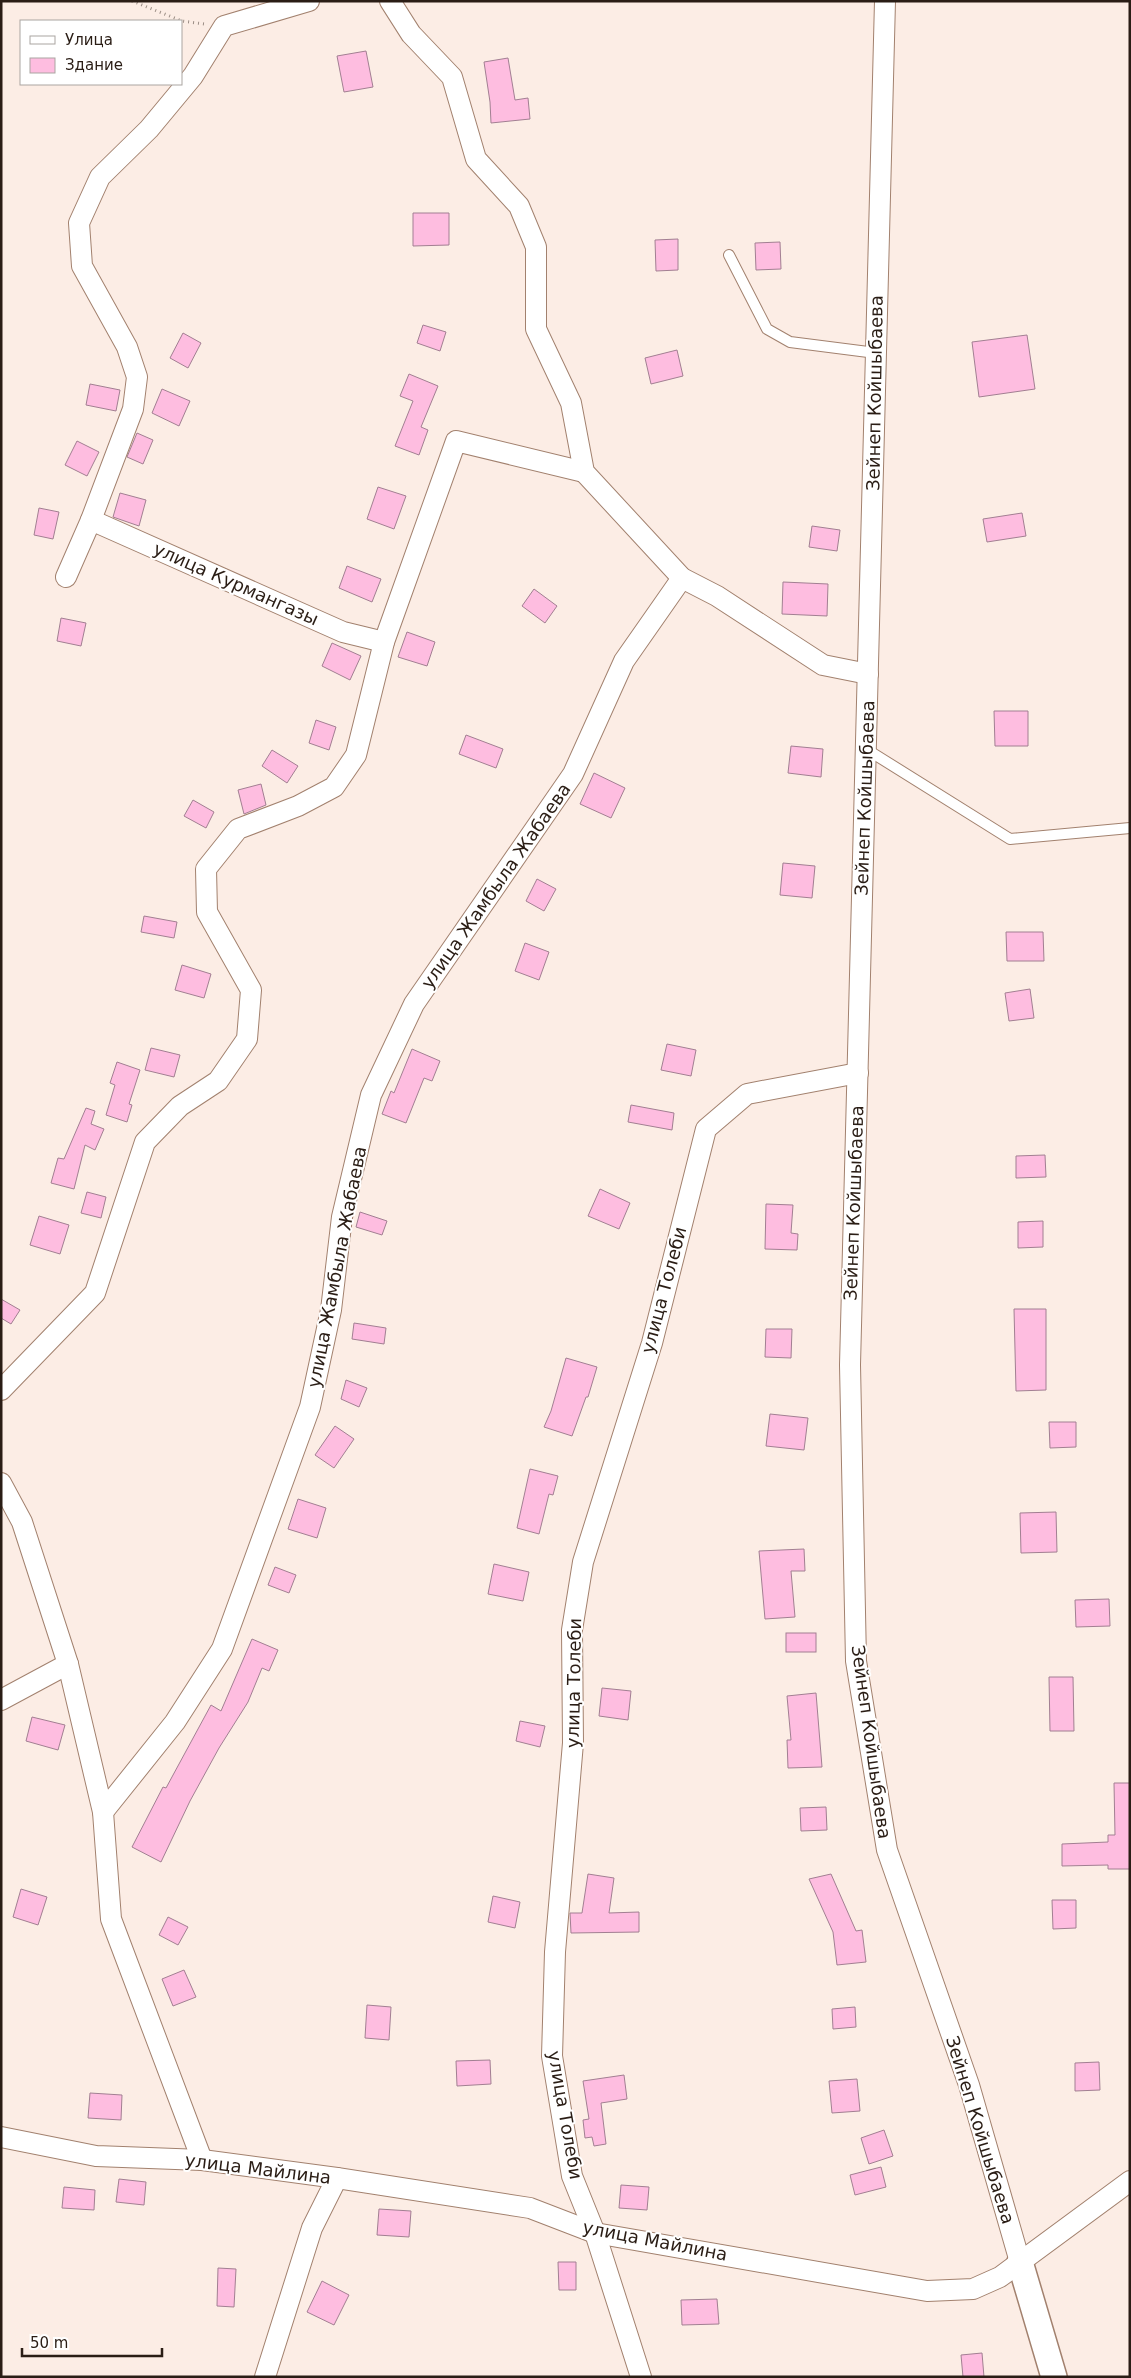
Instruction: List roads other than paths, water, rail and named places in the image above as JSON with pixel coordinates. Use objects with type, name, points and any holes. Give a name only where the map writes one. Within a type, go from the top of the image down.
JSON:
[{"type":"street","points":[[66,577],[92,520],[133,408],[137,378],[127,347],[82,266],[79,223],[100,177],[149,129],[187,84],[224,26],[309,1]]},
{"type":"street","points":[[390,1],[411,34],[452,77],[476,159],[518,206],[536,247],[536,329],[571,404],[584,472],[682,578],[717,596],[823,665],[868,674]]},
{"type":"street","name":"Зейнеп Койшыбаева","points":[[885,1],[850,1364],[856,1661],[887,1850],[969,2085],[1054,2377]]},
{"type":"street","points":[[1,1390],[95,1293],[145,1142],[180,1106],[218,1081],[247,1039],[251,990],[207,912],[206,869],[238,829],[298,806],[334,787],[356,755],[384,642],[456,441],[584,472]]},
{"type":"street","name":"улица Курмангазы","points":[[92,520],[343,632],[384,642]]},
{"type":"street","name":"улица Жамбыла Жабаева","points":[[103,1812],[175,1722],[222,1649],[310,1407],[331,1310],[342,1217],[371,1094],[414,1004],[573,774],[624,662],[682,578]]},
{"type":"street","name":"улица Толеби","points":[[641,2377],[596,2233],[572,2176],[552,2056],[555,1952],[573,1743],[572,1630],[583,1562],[652,1343],[706,1129],[747,1094],[858,1072]]},
{"type":"street","points":[[1,1483],[22,1522],[68,1664],[103,1812],[111,1919],[202,2160]]},
{"type":"street","points":[[1,1700],[68,1664]]},
{"type":"street","name":"улица Майлина","points":[[1,2137],[96,2156],[202,2160],[337,2178],[530,2208],[596,2233],[927,2291],[973,2289],[1000,2277],[1130,2180]]},
{"type":"street","points":[[265,2377],[312,2228],[337,2178]]},
{"type":"lane","points":[[729,255],[767,329],[790,342],[876,353]]},
{"type":"lane","points":[[866,749],[1010,839],[1130,828]]}]
